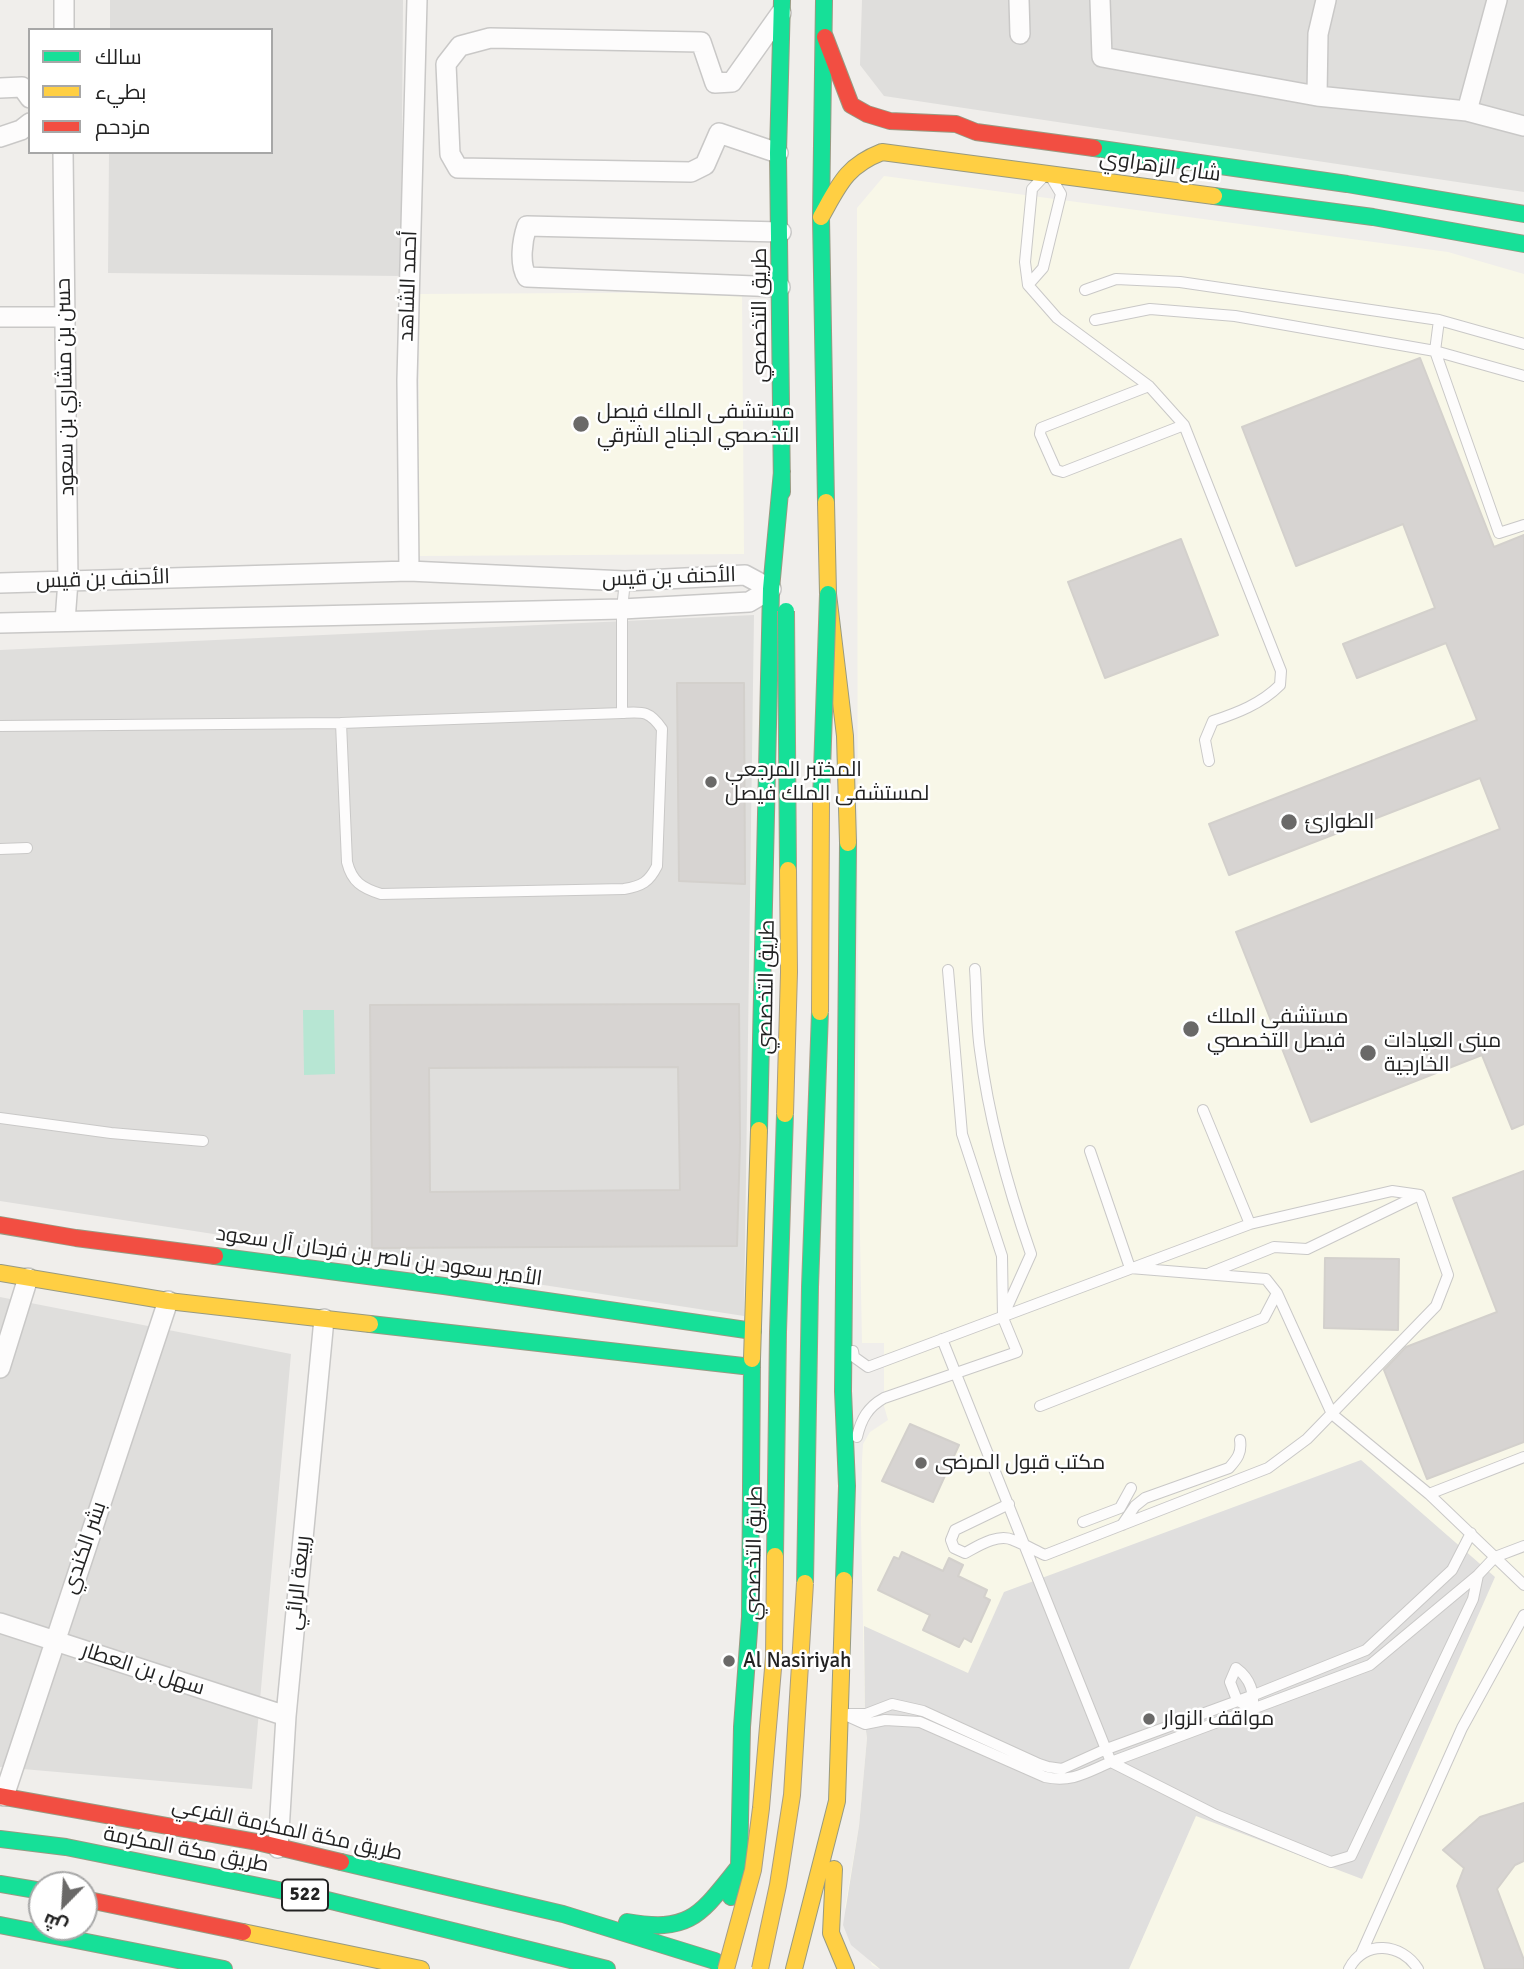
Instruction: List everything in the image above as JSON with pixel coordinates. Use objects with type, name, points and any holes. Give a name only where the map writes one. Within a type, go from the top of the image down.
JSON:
[{"type":"main road","points":[[760,1969],[778,1885],[792,1795],[802,1660],[806,1555],[810,1287],[821,984],[821,788],[828,594],[821,218],[824,0]]},
{"type":"main road","name":"طريق التخصصي","points":[[719,1967],[754,1870],[774,1657],[778,1332],[789,972],[778,153],[782,6]]},
{"type":"main road","points":[[824,36],[851,105],[867,114],[890,121],[956,124],[976,132],[1347,184],[1524,214]]},
{"type":"main road","points":[[972,162],[976,132]]},
{"type":"main road","name":"شارع الزهراوي","points":[[821,218],[849,169],[862,159],[883,152],[1373,217],[1521,243]]},
{"type":"main road","points":[[563,1914],[719,1967],[739,1867],[742,1727],[750,1617],[752,1367],[771,589],[782,471]]},
{"type":"main road","points":[[828,594],[845,736],[848,860],[843,1391],[847,1486],[841,1714],[831,1933],[846,1969]]},
{"type":"main road","name":"الأمير سعود بن ناصر بن فرحان آل سعود","points":[[0,1225],[76,1238],[444,1286],[753,1331]]},
{"type":"main road","points":[[0,1273],[168,1301],[752,1367]]},
{"type":"main road","name":"طريق مكة المكرمة الفرعي","points":[[2,1796],[257,1842],[563,1914]]},
{"type":"main road","points":[[739,1867],[752,1888],[766,1896],[784,1897],[796,1887],[837,1801]]},
{"type":"main road","points":[[794,1969],[837,1801]]},
{"type":"main road","name":"طريق مكة المكرمة","points":[[0,1839],[65,1847],[323,1899],[607,1969]]},
{"type":"main road","points":[[563,1914],[652,1927],[687,1922],[712,1899],[739,1867]]},
{"type":"main road","points":[[0,1884],[28,1889]]},
{"type":"main road","name":"522","points":[[98,1902],[421,1969]]},
{"type":"main road","points":[[563,1914],[642,1947],[669,1963]]},
{"type":"main road","points":[[0,1925],[224,1969]]},
{"type":"street","points":[[64,0],[64,28]]},
{"type":"street","name":"أحمد الشاهد","points":[[409,571],[407,380],[417,0]]},
{"type":"street","points":[[1019,0],[1020,34]]},
{"type":"street","points":[[1100,0],[1102,57],[1317,96],[1467,111],[1524,126]]},
{"type":"street","points":[[1317,96],[1318,34],[1326,0]]},
{"type":"street","points":[[1467,111],[1497,0]]},
{"type":"street","points":[[778,153],[719,133],[705,164],[691,173],[458,168],[450,153],[446,64],[460,46],[490,38],[701,42],[715,83],[732,82],[782,6]]},
{"type":"street","points":[[0,88],[22,87],[28,95]]},
{"type":"street","points":[[0,137],[21,130],[28,125]]},
{"type":"street","name":"حسن بن مشاري بن سعود","points":[[63,154],[68,581],[65,621]]},
{"type":"street","points":[[1521,243],[1524,214]]},
{"type":"street","points":[[780,287],[527,278],[523,271],[523,238],[527,226],[781,232]]},
{"type":"street","points":[[0,317],[65,317]]},
{"type":"street","name":"الأحنف بن قيس","points":[[0,583],[409,571],[625,581],[746,575],[771,589]]},
{"type":"street","name":"الأحنف بن قيس","points":[[0,623],[622,609],[749,602],[771,589]]},
{"type":"street","points":[[0,1368],[27,1278]]},
{"type":"street","name":"بشر الكندي","points":[[2,1796],[168,1301]]},
{"type":"street","name":"ربيعة الرائي","points":[[278,1848],[286,1716],[324,1319]]},
{"type":"street","name":"سهل بن العطار","points":[[0,1623],[286,1716]]},
{"type":"lane","points":[[1028,285],[1043,268],[1061,194],[1048,172],[1032,189],[1025,262],[1028,285],[1057,318],[1149,386],[1184,425],[1281,671],[1280,685],[1269,696],[1241,711],[1213,721],[1205,740],[1209,761]]},
{"type":"lane","points":[[1085,290],[1116,279],[1180,282],[1439,320],[1524,344]]},
{"type":"lane","points":[[1095,320],[1150,309],[1235,316],[1435,351],[1524,376]]},
{"type":"lane","points":[[1439,320],[1435,351],[1499,533],[1524,525]]},
{"type":"lane","points":[[1149,386],[1041,428],[1040,434],[1056,470],[1063,472],[1184,425]]},
{"type":"lane","points":[[622,713],[622,609],[625,581]]},
{"type":"lane","points":[[0,726],[341,723],[643,712],[654,718],[662,729],[657,866],[650,878],[640,886],[624,889],[382,894],[364,889],[351,877],[346,862],[341,723]]},
{"type":"lane","points":[[0,849],[27,848]]},
{"type":"lane","points":[[975,969],[980,1049],[998,1147],[1031,1254],[1003,1318]]},
{"type":"lane","points":[[847,1486],[860,1425],[871,1405],[884,1398],[1017,1352],[1003,1318],[1002,1256],[962,1135],[948,970]]},
{"type":"lane","points":[[1203,1110],[1250,1224]]},
{"type":"lane","points":[[0,1118],[111,1133],[203,1141]]},
{"type":"lane","points":[[1090,1151],[1130,1268]]},
{"type":"lane","points":[[844,1312],[854,1357],[868,1367],[1250,1224],[1392,1191],[1420,1195]]},
{"type":"lane","points":[[1207,1274],[1274,1247],[1307,1249],[1420,1195]]},
{"type":"lane","points":[[1009,1504],[955,1530],[951,1540],[954,1548],[965,1553],[993,1539],[1011,1538],[1045,1555],[1268,1468],[1307,1439],[1436,1306],[1448,1275],[1420,1195]]},
{"type":"lane","points":[[1130,1268],[1266,1279],[1276,1293],[1332,1414],[1429,1494],[1524,1585]]},
{"type":"lane","points":[[1040,1406],[1264,1318],[1276,1293]]},
{"type":"lane","points":[[942,1339],[1027,1548],[1104,1750],[1111,1762],[1216,1815],[1331,1862],[1351,1856],[1473,1599],[1478,1575]]},
{"type":"lane","points":[[1121,1525],[1135,1506],[1145,1498],[1229,1468],[1238,1458],[1240,1440]]},
{"type":"lane","points":[[1429,1494],[1524,1457]]},
{"type":"lane","points":[[1083,1522],[1120,1508],[1131,1488]]},
{"type":"lane","points":[[841,1714],[866,1714],[892,1704],[923,1711],[1048,1768],[1062,1769],[1104,1750],[1254,1695],[1366,1650],[1451,1570],[1471,1533]]},
{"type":"lane","points":[[841,1714],[864,1724],[885,1720],[920,1723],[1045,1777],[1070,1780],[1111,1762],[1370,1665],[1478,1575],[1495,1557],[1524,1546]]},
{"type":"lane","points":[[1349,1969],[1361,1954],[1462,1728],[1524,1615]]},
{"type":"lane","points":[[1236,1668],[1247,1676],[1254,1695],[1253,1710],[1237,1700],[1230,1682],[1236,1668]]},
{"type":"lane","points":[[1361,1954],[1372,1949],[1396,1950],[1408,1956],[1418,1969]]},
{"type":"shaded area","points":[[110,0],[403,0],[401,276],[108,273],[109,154],[273,154],[273,28],[110,28]]},
{"type":"shaded area","points":[[862,0],[1524,0],[1524,192],[884,96],[860,65]]},
{"type":"shaded area","name":"مستشفى الملك فيصل التخصصي","points":[[884,176],[1448,252],[1524,274],[1524,1969],[880,1969],[872,1965],[845,1907],[859,1826],[867,1738],[861,1523],[863,1444],[870,1432],[888,1420],[884,1406],[884,1343],[862,1343],[858,1131],[857,208]]},
{"type":"shaded area","name":"مستشفى الملك فيصل التخصصي الجناح الشرقي","points":[[742,292],[744,554],[417,556],[420,294]]},
{"type":"shaded area","points":[[754,615],[744,1316],[0,1201],[0,650]]},
{"type":"shaded area","points":[[0,1297],[291,1354],[252,1789],[0,1767]]},
{"type":"shaded area","name":"مواقف الزوار","points":[[1361,1460],[1495,1577],[1362,1879],[1196,1816],[1129,1969],[880,1969],[851,1945],[843,1925],[859,1826],[867,1738],[864,1626],[968,1673],[1004,1592]]},
{"type":"green space","points":[[303,1010],[334,1010],[335,1074],[304,1075]]},
{"type":"building","points":[[1420,358],[1494,547],[1524,535],[1524,1124],[1512,1129],[1482,1055],[1311,1122],[1236,932],[1500,829],[1480,778],[1229,875],[1209,824],[1477,720],[1446,643],[1357,678],[1343,644],[1435,608],[1403,524],[1296,566],[1242,427]]},
{"type":"building","points":[[1181,539],[1218,635],[1105,678],[1068,582]]},
{"type":"building","name":"المختبر المرجعي لمستشفى الملك فيصل","points":[[677,683],[744,683],[745,884],[679,881]]},
{"type":"building","points":[[739,1004],[740,1143],[737,1246],[372,1248],[370,1005]],"holes":[[[678,1067],[680,1190],[430,1192],[429,1068]]]},
{"type":"building","points":[[1524,1171],[1524,1442],[1427,1479],[1384,1370],[1406,1347],[1497,1312],[1453,1198]]},
{"type":"building","points":[[1325,1258],[1399,1259],[1398,1330],[1324,1328]]},
{"type":"building","name":"مكتب قبول المرضى","points":[[910,1424],[959,1445],[933,1502],[882,1481]]},
{"type":"building","points":[[902,1552],[943,1571],[949,1558],[963,1565],[958,1576],[987,1590],[984,1597],[990,1600],[971,1642],[964,1638],[959,1647],[923,1630],[930,1615],[878,1590],[894,1557],[899,1559]]},
{"type":"building","points":[[1524,1803],[1524,1861],[1515,1865],[1497,1889],[1524,1960],[1524,1969],[1485,1969],[1457,1886],[1464,1868],[1443,1850],[1480,1817]]},
{"type":"traffic: fast","points":[[782,0],[778,153],[782,492]]},
{"type":"traffic: fast","points":[[824,0],[821,217],[826,502]]},
{"type":"traffic: fast","points":[[1094,148],[1347,184],[1524,214]]},
{"type":"traffic: fast","points":[[1214,196],[1373,217],[1524,244]]},
{"type":"traffic: fast","points":[[759,1130],[771,589],[782,471]]},
{"type":"traffic: fast","points":[[821,800],[828,594]]},
{"type":"traffic: fast","points":[[786,611],[788,870]]},
{"type":"traffic: fast","points":[[844,1580],[847,1486],[843,1391],[848,843]]},
{"type":"traffic: fast","points":[[805,1583],[810,1287],[820,1012]]},
{"type":"traffic: fast","points":[[775,1556],[785,1114]]},
{"type":"traffic: fast","points":[[215,1256],[753,1331]]},
{"type":"traffic: fast","points":[[370,1324],[752,1367]]},
{"type":"traffic: fast","points":[[731,1897],[739,1867],[742,1727],[750,1617],[752,1359]]},
{"type":"traffic: fast","points":[[0,1839],[66,1847],[323,1899],[607,1969]]},
{"type":"traffic: fast","points":[[341,1862],[563,1914],[715,1961],[722,1969]]},
{"type":"traffic: fast","points":[[627,1922],[666,1925],[692,1917],[703,1909],[737,1869]]},
{"type":"traffic: fast","points":[[0,1884],[28,1889]]},
{"type":"traffic: fast","points":[[0,1925],[224,1969]]},
{"type":"traffic: slow","points":[[821,217],[852,170],[882,152],[1214,196]]},
{"type":"traffic: slow","points":[[826,502],[828,594],[845,736],[848,843]]},
{"type":"traffic: slow","points":[[820,1012],[821,800]]},
{"type":"traffic: slow","points":[[785,1114],[789,972],[788,870]]},
{"type":"traffic: slow","points":[[752,1359],[759,1130]]},
{"type":"traffic: slow","points":[[0,1273],[168,1301],[370,1324]]},
{"type":"traffic: slow","points":[[726,1969],[753,1870],[761,1808],[774,1657],[775,1556]]},
{"type":"traffic: slow","points":[[794,1969],[837,1801],[844,1580]]},
{"type":"traffic: slow","points":[[760,1969],[778,1885],[792,1795],[805,1583]]},
{"type":"traffic: slow","points":[[834,1869],[831,1933],[846,1969]]},
{"type":"traffic: slow","points":[[243,1932],[421,1969]]},
{"type":"traffic: jam","points":[[825,37],[851,105],[867,114],[890,121],[956,124],[976,132],[1094,148]]},
{"type":"traffic: jam","points":[[0,1225],[215,1256]]},
{"type":"traffic: jam","points":[[0,1796],[257,1842],[341,1862]]},
{"type":"traffic: jam","points":[[98,1902],[243,1932]]},
{"type":"place","name":"مستشفى الملك فيصل التخصصي الجناح الشرقي","points":[[581,424]]},
{"type":"place","name":"المختبر المرجعي لمستشفى الملك فيصل","points":[[711,782]]},
{"type":"place","name":"الطوارئ","points":[[1289,822]]},
{"type":"place","name":"مستشفى الملك فيصل التخصصي","points":[[1191,1029]]},
{"type":"place","name":"مبنى العيادات الخارجية","points":[[1368,1053]]},
{"type":"place","name":"مكتب قبول المرضى","points":[[921,1463]]},
{"type":"place","name":"Al Nasiriyah","points":[[729,1661]]},
{"type":"place","name":"مواقف الزوار","points":[[1149,1719]]}]
